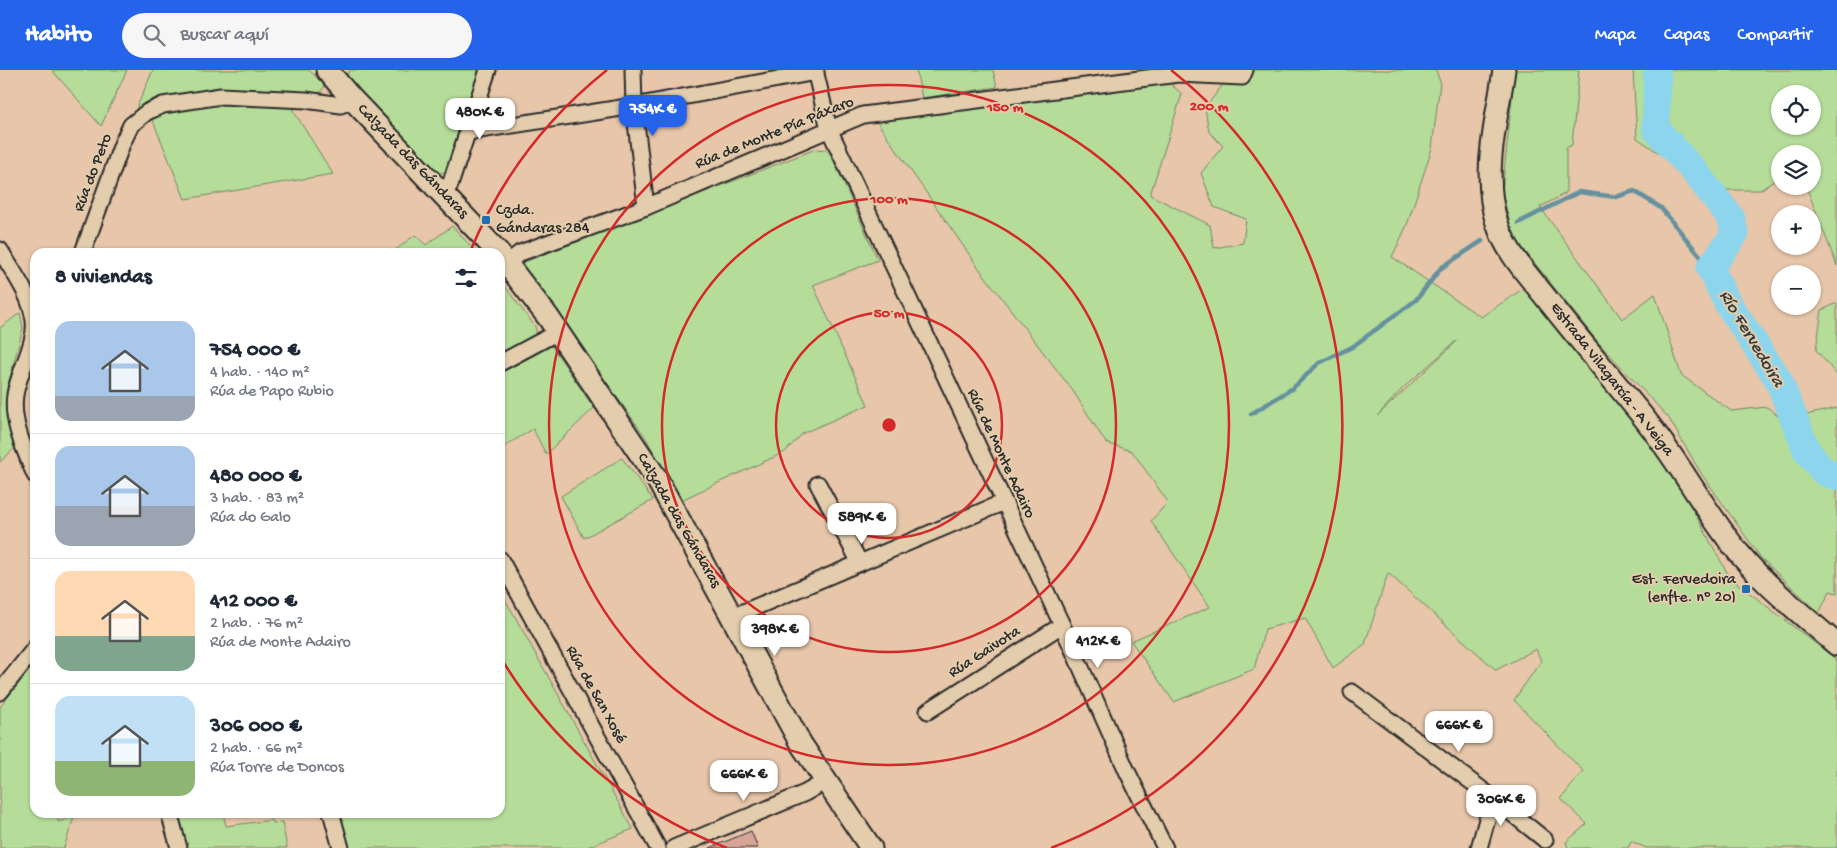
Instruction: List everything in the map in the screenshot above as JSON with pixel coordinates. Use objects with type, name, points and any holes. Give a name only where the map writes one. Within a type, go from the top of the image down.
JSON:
[{"type":"main road","name":"Calzada das Gándaras","points":[[327,70],[351,98],[493,248]]},
{"type":"main road","name":"Estrada Vilagarcía - A Veiga","points":[[1504,70],[1491,149],[1490,178],[1492,202],[1502,239],[1515,259],[1662,442],[1732,544],[1751,567],[1837,645]]},
{"type":"main road","name":"Calzada das Gándaras","points":[[505,261],[558,332],[657,479],[802,744],[871,848]]},
{"type":"street","points":[[443,195],[450,185],[488,70]]},
{"type":"street","points":[[633,70],[634,106],[646,207]]},
{"type":"street","name":"Rúa de Monte Pía Páxaro","points":[[505,256],[520,253],[646,207],[863,115],[1178,72],[1242,77],[1245,70]]},
{"type":"street","points":[[467,132],[634,106],[815,71]]},
{"type":"street","name":"Rúa de Monte Adairo","points":[[815,71],[829,129],[1165,848]]},
{"type":"street","name":"Rúa do Peto","points":[[84,248],[122,144],[132,125],[147,112],[163,105],[221,96],[306,100],[341,105],[351,98]]},
{"type":"street","points":[[0,250],[30,307]]},
{"type":"street","points":[[505,360],[558,332]]},
{"type":"street","points":[[30,345],[15,393],[14,404],[22,443],[30,463]]},
{"type":"street","points":[[818,484],[860,563]]},
{"type":"street","points":[[732,617],[1004,502]]},
{"type":"street","name":"Rúa de San Xosé","points":[[505,569],[658,848]]},
{"type":"street","name":"Rúa Gaivota","points":[[928,711],[1062,625]]},
{"type":"street","points":[[0,692],[30,654]]},
{"type":"street","points":[[1352,692],[1493,798],[1545,840]]},
{"type":"street","points":[[674,848],[805,793],[826,782]]},
{"type":"street","points":[[1479,848],[1493,798]]},
{"type":"street","points":[[171,818],[179,848]]},
{"type":"street","points":[[333,818],[341,848]]},
{"type":"green space","points":[[52,70],[127,70],[101,126]]},
{"type":"green space","points":[[153,70],[309,70],[325,86],[317,96],[172,96],[136,109]]},
{"type":"green space","points":[[350,70],[485,70],[450,166],[445,172],[435,174],[345,77]]},
{"type":"green space","points":[[916,70],[993,70],[997,87],[922,98]]},
{"type":"green space","points":[[1248,70],[1436,70],[1440,82],[1432,148],[1407,225],[1392,257],[1481,317],[1524,288],[1642,431],[1693,510],[1730,578],[1837,660],[1837,848],[1646,848],[1631,841],[1628,848],[1568,848],[1566,842],[1587,824],[1561,799],[1583,771],[1514,700],[1541,661],[1536,649],[1496,670],[1388,573],[1365,644],[1333,668],[1305,618],[1265,629],[1254,669],[1174,702],[1131,641],[1210,607],[1151,521],[1168,502],[1132,451],[1106,443],[1073,391],[978,267],[877,122],[1168,82],[1182,94],[1150,195],[1210,225],[1214,248],[1243,243],[1246,219],[1214,207],[1201,173],[1223,146],[1209,132],[1205,108],[1225,82]],"holes":[[[1456,342],[1377,416],[1404,387]]]},
{"type":"green space","points":[[1515,70],[1579,70],[1572,145],[1566,148],[1566,193],[1540,207],[1622,319],[1655,294],[1681,375],[1731,411],[1767,407],[1784,420],[1837,408],[1837,593],[1830,591],[1819,613],[1761,558],[1701,473],[1668,417],[1597,341],[1513,236],[1502,191]]},
{"type":"green space","points":[[1633,70],[1837,70],[1837,266],[1821,225],[1821,205],[1813,205],[1809,195],[1821,195],[1821,145],[1771,145],[1771,183],[1760,190],[1714,190],[1689,159],[1662,155],[1637,138]]},
{"type":"green space","points":[[205,103],[289,104],[333,174],[185,199],[151,116],[161,110]]},
{"type":"green space","points":[[816,149],[827,150],[832,157],[878,260],[813,285],[868,405],[803,433],[785,452],[681,500],[644,435],[522,263]]},
{"type":"green space","points":[[452,226],[472,248],[398,248],[415,235],[426,245]]},
{"type":"green space","points":[[505,287],[536,328],[536,334],[505,351]]},
{"type":"green space","points":[[1837,303],[1837,375],[1816,350],[1822,310]]},
{"type":"green space","points":[[20,313],[23,328],[6,392],[16,447],[0,462],[0,328]]},
{"type":"green space","points":[[551,345],[594,408],[546,454],[533,429],[505,446],[505,370]]},
{"type":"green space","points":[[622,458],[653,500],[584,538],[561,496]]},
{"type":"green space","points":[[505,599],[633,829],[585,848],[350,848],[341,818],[505,818]]},
{"type":"green space","points":[[30,669],[30,818],[58,818],[58,822],[74,818],[64,848],[0,848],[0,707]]},
{"type":"green space","points":[[180,818],[224,818],[226,826],[272,820],[273,823],[282,822],[287,848],[187,848]]},
{"type":"building","points":[[751,831],[758,848],[710,848]]},
{"type":"waterway","name":"Río Fervedoira","points":[[1657,70],[1656,129],[1694,171],[1731,218],[1735,234],[1710,268],[1728,304],[1778,379],[1807,451],[1824,472],[1837,476]]},
{"type":"waterway","points":[[1518,223],[1579,192],[1616,197],[1634,191],[1661,208],[1710,268]]},
{"type":"waterway","points":[[1251,414],[1293,388],[1319,363],[1352,347],[1416,300],[1441,268],[1482,241]]},
{"type":"place","name":"Czda. Gándaras 284","points":[[486,220]]},
{"type":"place","name":"Est. Fervedoira (enfte. nº 20)","points":[[1746,589]]}]
